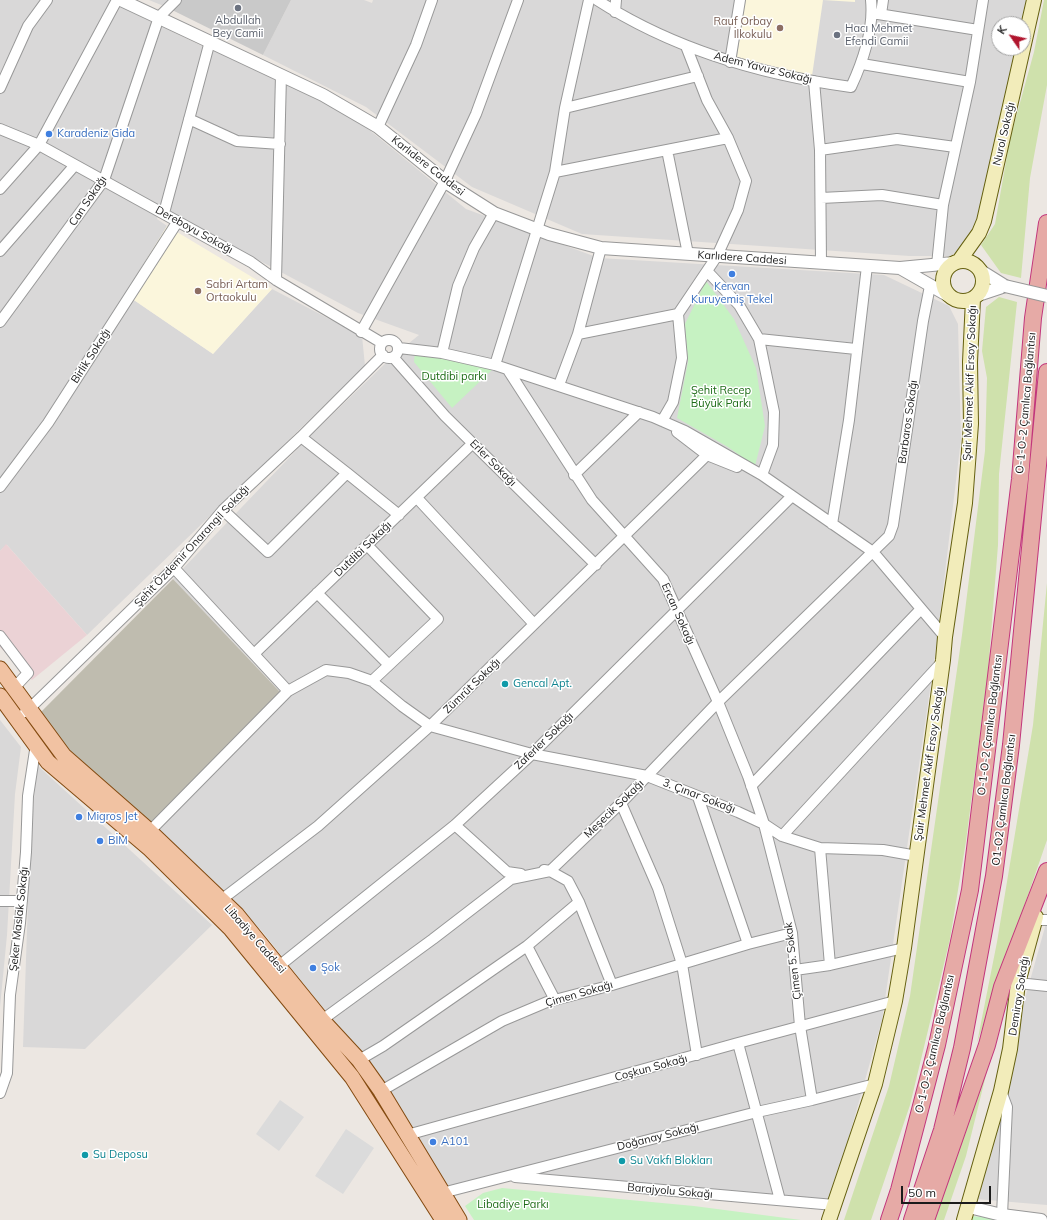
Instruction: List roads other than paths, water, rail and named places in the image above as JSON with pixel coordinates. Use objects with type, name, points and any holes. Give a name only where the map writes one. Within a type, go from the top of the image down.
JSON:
[{"type":"highway","name":"O-1-O-2 Çamlıca Bağlantısı","points":[[889,1220],[899,1190],[937,1045],[970,890],[1019,487],[1033,318],[1047,222]]},
{"type":"highway","name":"O1-O2 Çamlıca Bağlantısı","points":[[912,1220],[948,1108],[962,1048],[994,876],[1012,745],[1047,372]]},
{"type":"highway","points":[[926,1220],[986,1045],[1002,987],[1047,871]]},
{"type":"main road","name":"Nurol Sokağı","points":[[956,262],[979,233],[984,221],[1034,0]]},
{"type":"main road","points":[[952,298],[967,301],[975,297],[983,283],[981,271],[972,262],[956,262],[944,272],[942,279],[943,285],[964,318],[970,362]]},
{"type":"main road","name":"Şair Mehmet Akif Ersoy Sokağı","points":[[829,1220],[875,1084],[895,1001],[904,948],[945,637],[965,503],[971,424],[970,362],[975,297]]},
{"type":"main road","name":"Libadiye Caddesi","points":[[0,669],[64,756],[150,832],[237,915],[322,1020],[359,1060],[381,1091],[458,1220]]},
{"type":"main road","name":"Libadiye Caddesi","points":[[0,696],[48,762],[148,848],[231,929],[352,1077],[443,1220]]},
{"type":"main road","name":"Demiray Sokağı","points":[[966,1214],[1001,1090],[1010,1049],[1018,983],[1041,920],[1047,879]]},
{"type":"street","points":[[0,88],[28,26],[46,0]]},
{"type":"street","points":[[0,189],[39,145],[117,0]]},
{"type":"street","name":"Karlıdere Caddesi","points":[[121,0],[323,95],[378,126],[445,181],[494,213],[537,228],[549,234],[601,248],[717,256],[900,268],[956,262]]},
{"type":"street","points":[[159,17],[176,0]]},
{"type":"street","points":[[378,126],[416,45],[432,0]]},
{"type":"street","points":[[361,332],[445,181],[476,114],[518,0]]},
{"type":"street","points":[[495,366],[555,172],[565,108],[589,0]]},
{"type":"street","name":"Adem Yavuz Sokağı","points":[[597,0],[615,12],[686,46],[730,62],[814,81],[851,87],[862,64],[876,13],[883,0]]},
{"type":"street","points":[[615,12],[616,0]]},
{"type":"street","points":[[730,62],[740,0]]},
{"type":"street","name":"Adem Yavuz Sokağı","points":[[871,0],[876,13]]},
{"type":"street","points":[[937,265],[943,205],[970,82],[983,0]]},
{"type":"street","points":[[876,13],[978,30]]},
{"type":"street","name":"Can Sokağı","points":[[0,322],[104,180],[159,17]]},
{"type":"street","points":[[164,213],[210,41]]},
{"type":"street","points":[[662,421],[673,402],[682,358],[678,314],[717,256],[738,210],[746,181],[728,138],[707,100],[686,46]]},
{"type":"street","points":[[862,64],[970,82]]},
{"type":"street","points":[[276,280],[281,75]]},
{"type":"street","points":[[565,108],[698,76]]},
{"type":"street","points":[[814,81],[820,150],[820,263]]},
{"type":"street","points":[[189,119],[237,140],[280,144]]},
{"type":"street","name":"Dereboyu Sokağı","points":[[0,129],[39,145],[164,213],[251,262],[276,280],[361,332],[382,343]]},
{"type":"street","points":[[555,172],[728,138]]},
{"type":"street","points":[[820,150],[897,139],[955,148]]},
{"type":"street","points":[[667,150],[688,254]]},
{"type":"street","points":[[0,251],[75,165]]},
{"type":"street","points":[[821,198],[882,195],[943,205]]},
{"type":"street","points":[[442,353],[458,286],[474,248],[494,213]]},
{"type":"street","name":"Birlik Sokağı","points":[[0,487],[48,423],[178,221]]},
{"type":"street","points":[[559,385],[578,334],[601,248]]},
{"type":"street","points":[[832,524],[849,420],[856,349],[867,266]]},
{"type":"street","name":"Karlıdere Caddesi","points":[[900,268],[952,298]]},
{"type":"street","points":[[707,271],[739,305],[759,339],[774,412],[773,445],[762,475]]},
{"type":"street","points":[[981,271],[1005,286],[1047,296]]},
{"type":"street","name":"Barbaros Sokağı","points":[[873,552],[890,536],[894,525],[923,321],[930,286]]},
{"type":"street","points":[[975,297],[1005,286]]},
{"type":"street","points":[[578,334],[678,314]]},
{"type":"street","points":[[759,339],[856,349]]},
{"type":"street","points":[[396,353],[394,341],[387,340],[382,343],[380,349],[383,355],[388,358],[396,353],[442,353],[495,366],[559,385],[639,412],[686,431],[762,475],[873,552],[920,610],[945,637]]},
{"type":"street","name":"Erler Sokağı","points":[[396,353],[445,416],[596,565]]},
{"type":"street","name":"Şehit Özdemir Onarangil Sokağı","points":[[15,716],[29,709],[174,568],[223,510],[301,437],[383,355]]},
{"type":"street","name":"Ercan Sokağı","points":[[508,370],[574,475],[592,500],[663,579],[718,702],[748,776],[764,824]]},
{"type":"street","points":[[574,475],[639,412]]},
{"type":"street","points":[[662,421],[707,456],[762,475]]},
{"type":"street","points":[[301,437],[399,515]]},
{"type":"street","name":"Dutdibi Sokağı","points":[[254,654],[473,443]]},
{"type":"street","name":"Zümrüt Sokağı","points":[[221,900],[318,826],[430,726],[504,656],[534,624],[707,456]]},
{"type":"street","points":[[223,510],[268,552],[347,473]]},
{"type":"street","name":"Zaferler Sokağı","points":[[279,966],[455,825],[532,754],[792,496]]},
{"type":"street","points":[[417,498],[534,624]]},
{"type":"street","points":[[367,545],[438,619],[372,681]]},
{"type":"street","name":"Meşecik Sokağı","points":[[550,871],[621,803],[718,702],[873,552]]},
{"type":"street","points":[[174,568],[288,690]]},
{"type":"street","points":[[317,593],[389,665]]},
{"type":"street","points":[[751,786],[920,610]]},
{"type":"street","points":[[0,636],[28,673],[14,688]]},
{"type":"street","points":[[782,836],[943,660]]},
{"type":"street","points":[[148,848],[150,832],[288,690],[326,670],[349,673],[372,681],[402,706],[430,726]]},
{"type":"street","name":"3. Çınar Sokağı","points":[[430,726],[532,754],[647,776],[738,812],[764,824],[782,836],[820,848],[883,850],[917,856]]},
{"type":"street","name":"Şeker Maslak Sokağı","points":[[0,1094],[6,1073],[10,995],[22,901],[28,796],[36,744]]},
{"type":"street","points":[[698,797],[748,944]]},
{"type":"street","points":[[621,803],[658,888],[682,964],[697,1055]]},
{"type":"street","name":"Çimen 5. Sokak","points":[[764,824],[792,933],[800,1026],[812,1100]]},
{"type":"street","points":[[455,825],[507,872],[519,874],[536,869],[550,871],[568,881],[579,902],[612,985]]},
{"type":"street","points":[[820,848],[830,965]]},
{"type":"street","points":[[322,1020],[433,939],[511,879],[550,871]]},
{"type":"street","points":[[0,901],[22,901]]},
{"type":"street","points":[[359,1060],[383,1046],[527,946],[579,902]]},
{"type":"street","name":"Çimen Sokağı","points":[[381,1091],[502,1021],[556,1000],[612,985],[748,944],[792,933]]},
{"type":"street","points":[[527,946],[556,1000]]},
{"type":"street","points":[[795,970],[830,965],[904,948]]},
{"type":"street","points":[[1018,983],[1047,986]]},
{"type":"street","name":"Coşkun Sokağı","points":[[407,1135],[895,1001]]},
{"type":"street","points":[[738,1043],[780,1200]]},
{"type":"street","name":"Doğanay Sokağı","points":[[442,1193],[757,1112],[875,1084]]},
{"type":"street","points":[[1001,1090],[1007,1107],[1002,1215]]},
{"type":"street","name":"Barajyolu Sokağı","points":[[507,1176],[834,1205]]},
{"type":"street","points":[[966,1214],[1002,1215],[1041,1220]]},
{"type":"place","name":"Abdullah Bey Camii","points":[[238,8]]},
{"type":"place","name":"Rauf Orbay İlkokulu","points":[[780,28]]},
{"type":"place","name":"Hacı Mehmet Efendi Camii","points":[[837,35]]},
{"type":"place","name":"Karadeniz Gida","points":[[49,134]]},
{"type":"place","name":"Kervan Kuruyemiş Tekel","points":[[732,274]]},
{"type":"place","name":"Sabri Artam Ortaokulu","points":[[198,291]]},
{"type":"place","name":"Gencal Apt.","points":[[505,684]]},
{"type":"place","name":"Migros Jet","points":[[79,817]]},
{"type":"place","name":"BİM","points":[[100,841]]},
{"type":"place","name":"Şok","points":[[313,968]]},
{"type":"place","name":"A101","points":[[433,1142]]},
{"type":"place","name":"Su Deposu","points":[[85,1155]]},
{"type":"place","name":"Su Vakfı Blokları","points":[[622,1161]]},
{"type":"park label","name":"Dutdibi parkı","points":[[454,377]]},
{"type":"park label","name":"Şehit Recep Büyük Parkı","points":[[721,397]]},
{"type":"park label","name":"Libadiye Parkı","points":[[513,1205]]}]
